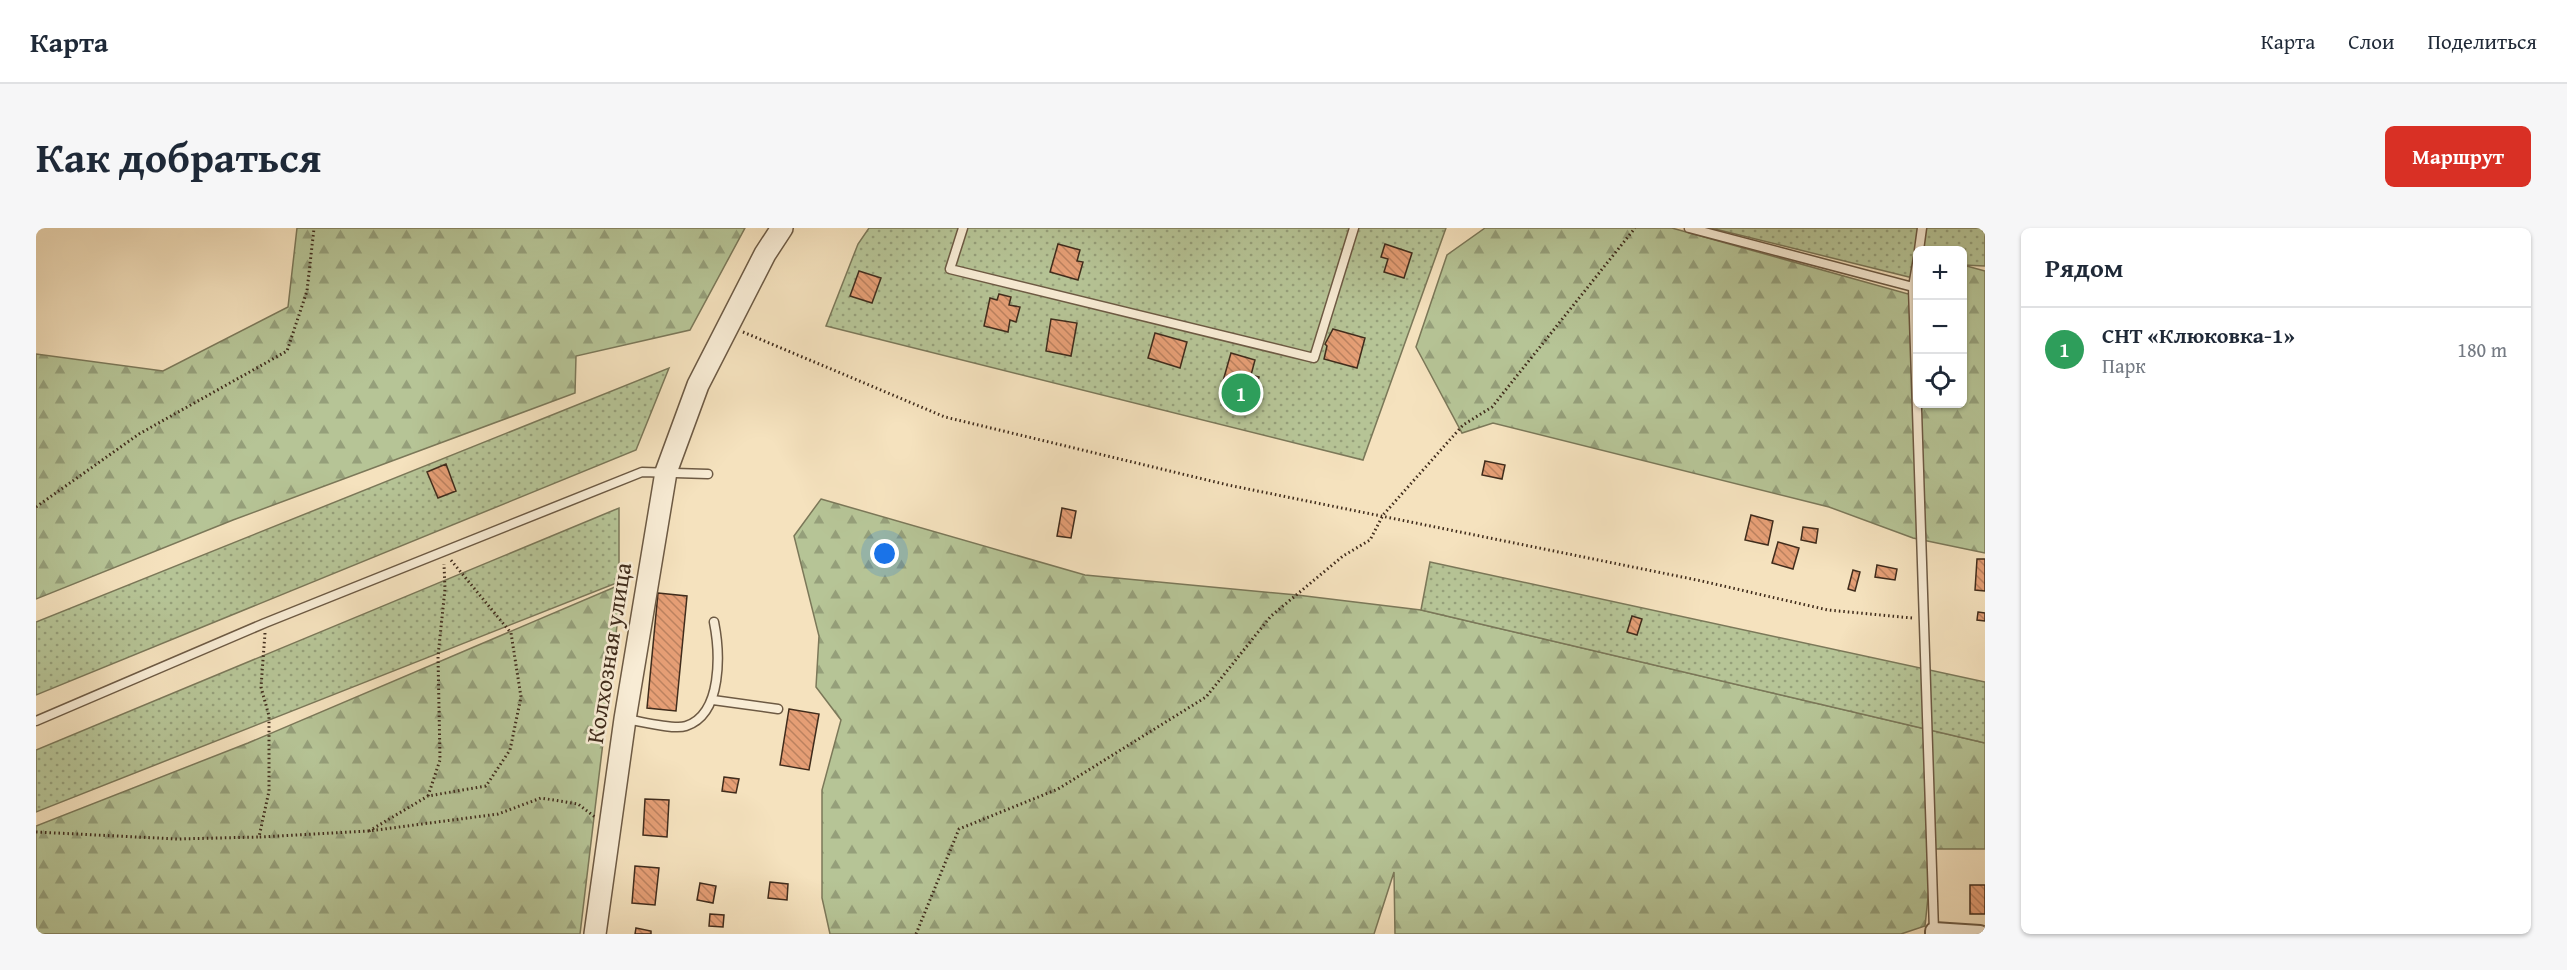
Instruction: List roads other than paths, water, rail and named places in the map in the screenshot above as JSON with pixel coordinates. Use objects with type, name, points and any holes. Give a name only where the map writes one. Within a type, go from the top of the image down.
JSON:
[{"type":"street","name":"Колхозная улица","points":[[595,934],[608,828],[666,472],[698,385],[765,254],[782,228]]},
{"type":"street","points":[[1934,933],[1980,934]]},
{"type":"lane","points":[[963,228],[950,269],[1314,358],[1354,228]]},
{"type":"lane","points":[[1689,228],[1913,287]]},
{"type":"lane","points":[[1920,246],[1922,228]]},
{"type":"lane","points":[[1913,300],[1934,933]]},
{"type":"lane","points":[[36,720],[265,622],[642,472],[708,474]]},
{"type":"lane","points":[[625,719],[683,727],[698,720],[713,700],[719,646],[714,622]]},
{"type":"lane","points":[[713,700],[778,710]]},
{"type":"place","name":"СНТ «Клюковка-1»","points":[[1241,393]]}]
